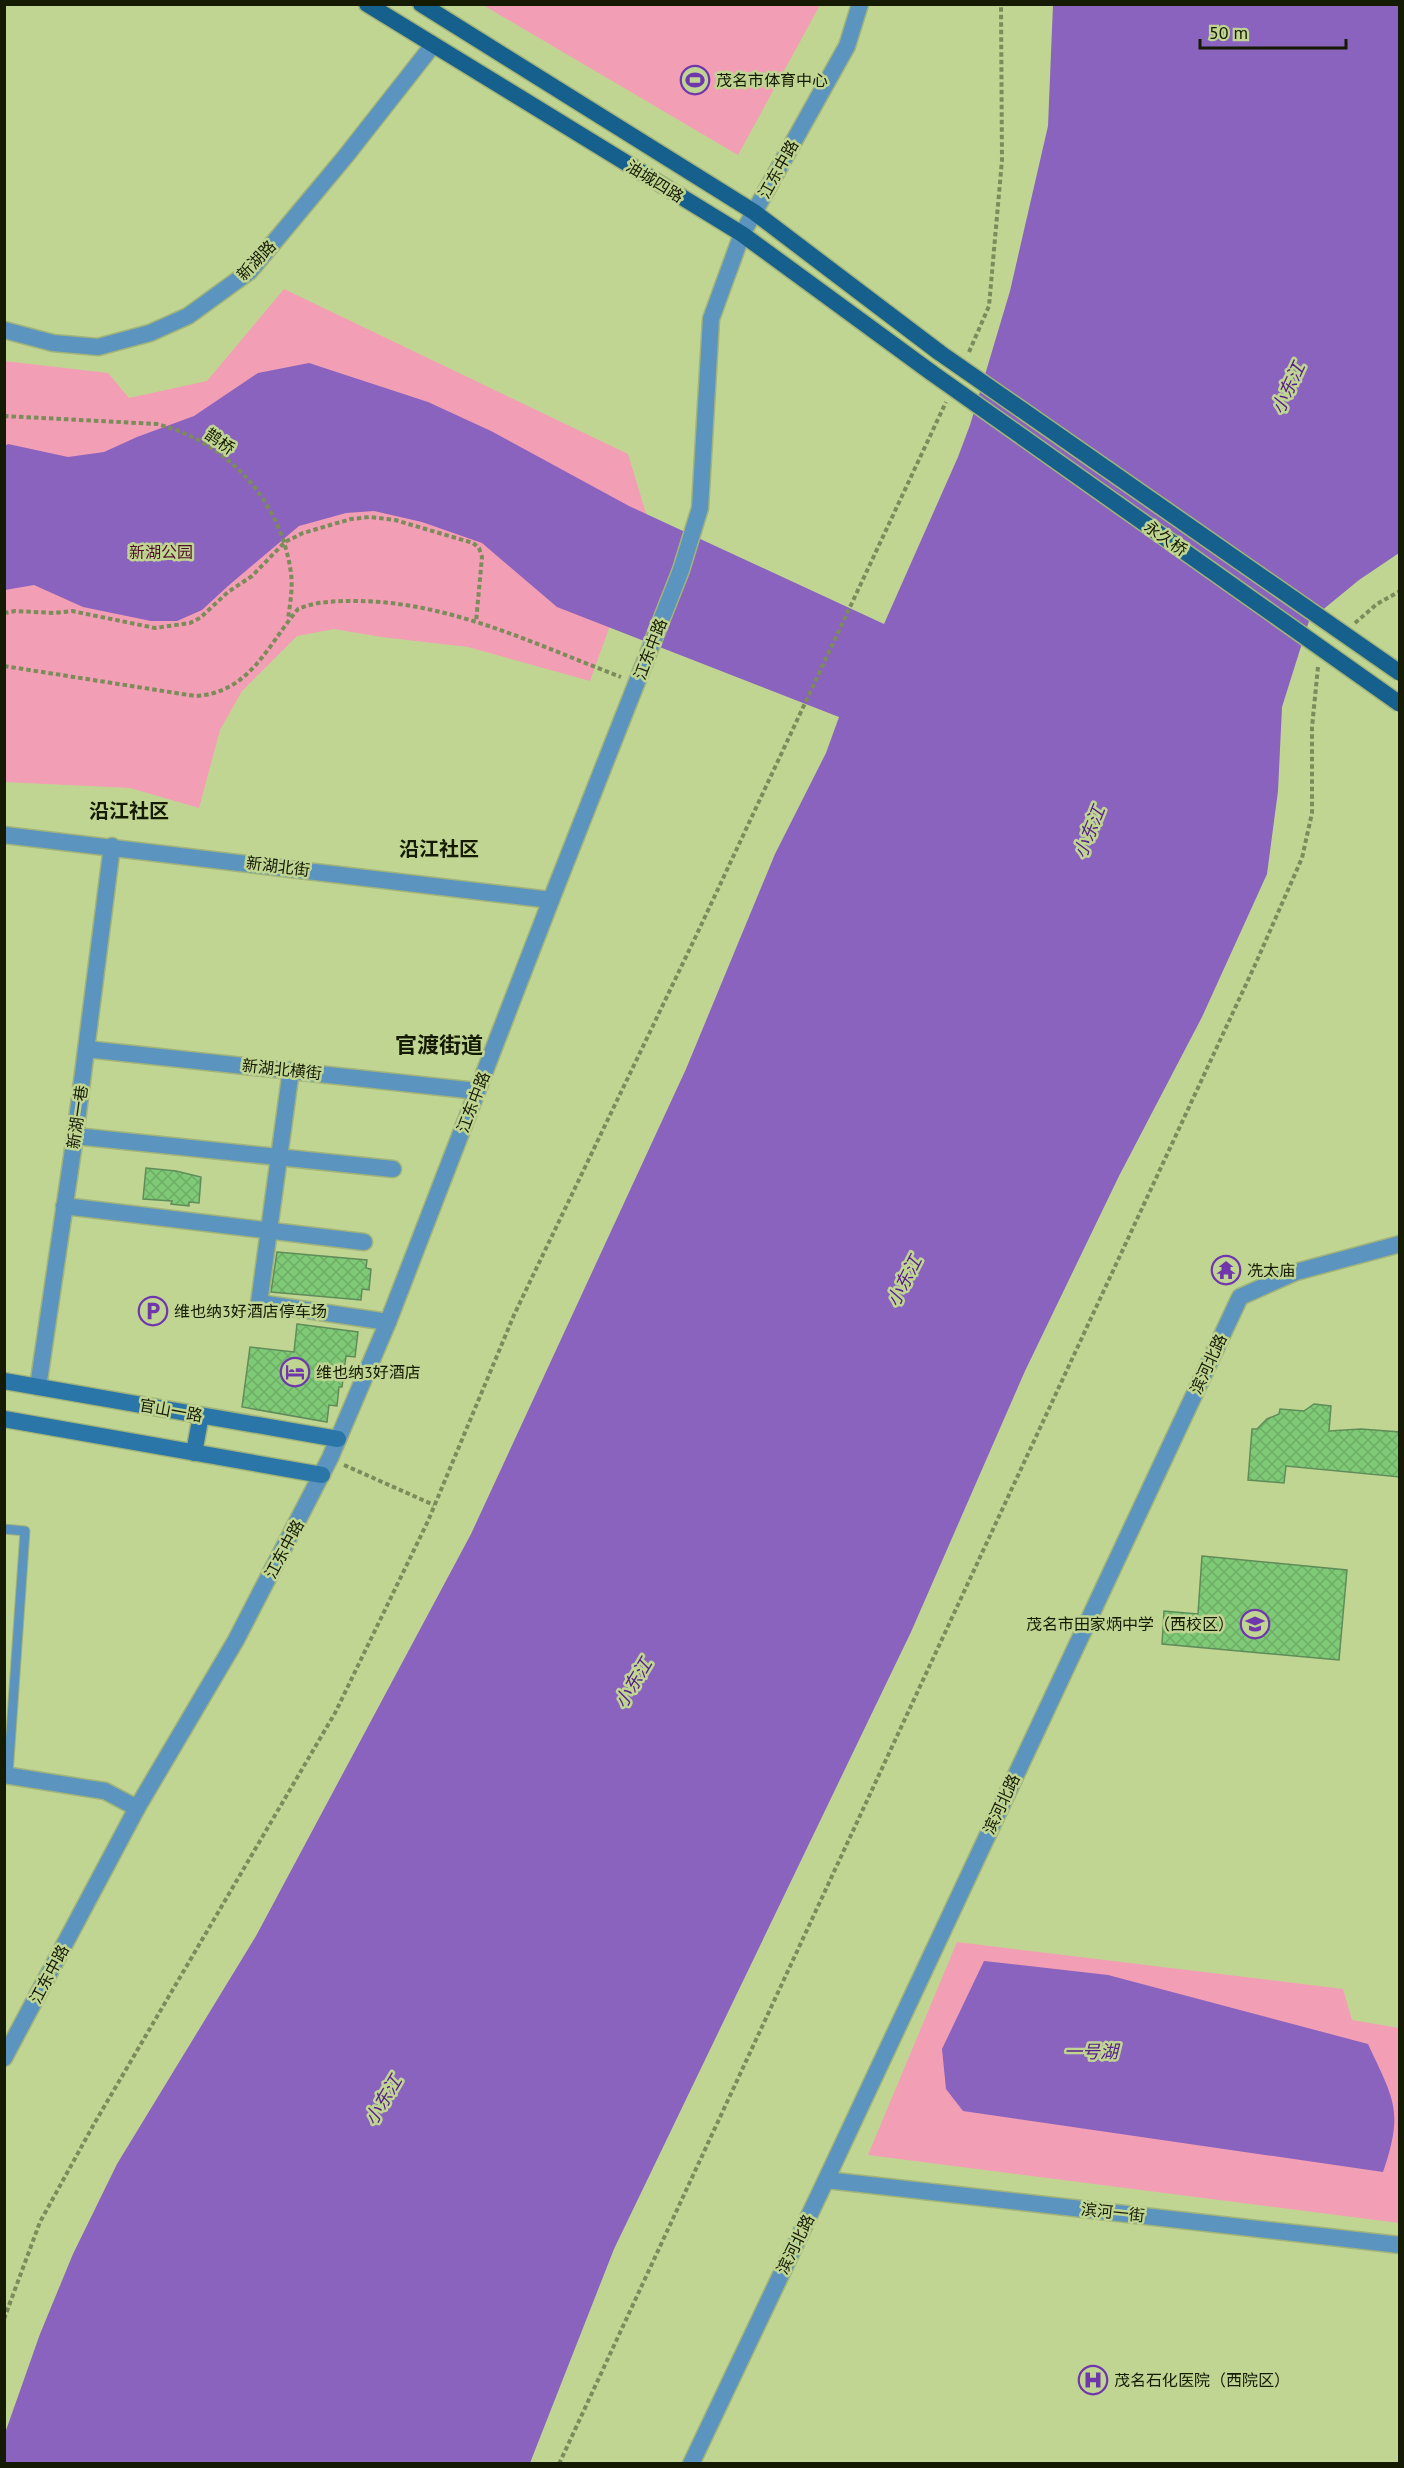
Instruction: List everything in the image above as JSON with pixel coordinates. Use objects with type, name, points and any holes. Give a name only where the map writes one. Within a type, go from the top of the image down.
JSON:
[{"type":"main road","name":"油城四路","points":[[368,4],[742,234],[932,373]]},
{"type":"main road","name":"油城四路","points":[[421,4],[754,212],[940,353]]},
{"type":"main road","name":"永久桥","points":[[940,353],[1400,673]]},
{"type":"main road","name":"永久桥","points":[[932,373],[1400,704]]},
{"type":"main road","name":"官山一路","points":[[4,1381],[338,1439]]},
{"type":"main road","points":[[194,1453],[201,1415]]},
{"type":"main road","points":[[4,1419],[322,1475]]},
{"type":"street","name":"江东中路","points":[[4,2058],[137,1808],[236,1640],[322,1475],[388,1322],[681,570],[700,508],[711,318],[742,234],[847,46],[860,4]]},
{"type":"street","name":"新湖路","points":[[4,330],[53,343],[98,347],[150,333],[188,316],[250,271],[345,158],[434,45]]},
{"type":"street","name":"新湖北街","points":[[4,834],[551,900]]},
{"type":"street","name":"新湖一巷","points":[[38,1387],[75,1136],[112,846]]},
{"type":"street","name":"新湖北横街","points":[[86,1049],[477,1091]]},
{"type":"street","points":[[291,1070],[277,1157],[259,1303],[388,1322]]},
{"type":"street","points":[[75,1136],[393,1169]]},
{"type":"street","points":[[64,1206],[364,1242]]},
{"type":"street","name":"滨河北路","points":[[691,2463],[1240,1297],[1296,1272],[1400,1244]]},
{"type":"street","points":[[6,1775],[105,1791],[137,1808]]},
{"type":"street","name":"滨河一街","points":[[826,2180],[1400,2245]]},
{"type":"lane","points":[[4,1529],[26,1531],[6,1775]]},
{"type":"path","points":[[965,360],[989,306],[1002,160],[1001,4]]},
{"type":"path","points":[[4,2319],[40,2222],[94,2124],[335,1713],[434,1505],[514,1315],[691,946],[951,392]]},
{"type":"path","name":"鹊桥","points":[[4,416],[157,424],[179,429],[208,445],[246,475],[264,498],[284,540],[291,575],[288,621]]},
{"type":"path","points":[[4,613],[15,610],[46,613],[72,611],[155,628],[190,623],[200,618],[228,592],[252,576],[284,540],[351,519],[370,517],[395,520],[473,543],[479,548],[482,557],[476,621]]},
{"type":"path","points":[[1353,625],[1377,604],[1400,591]]},
{"type":"path","points":[[4,666],[195,696],[209,695],[226,690],[253,668],[298,609],[307,605],[335,601],[377,600],[428,608],[476,621],[638,683]]},
{"type":"path","points":[[560,2463],[1256,965],[1302,858],[1312,813],[1313,716],[1316,670],[1321,662]]},
{"type":"path","points":[[330,1458],[434,1505]]},
{"type":"green space","name":"茂名市体育中心","points":[[483,5],[820,5],[738,155]]},
{"type":"green space","name":"新湖公园","points":[[284,289],[628,454],[648,520],[590,681],[468,647],[334,629],[297,636],[242,691],[220,730],[199,808],[130,788],[5,782],[4,361],[108,373],[129,398],[207,381]]},
{"type":"green space","points":[[957,1942],[1343,1989],[1352,2020],[1399,2028],[1399,2223],[868,2155]]},
{"type":"water","name":"小东江","points":[[1053,5],[1399,5],[1399,553],[1359,580],[1309,621],[1282,707],[1278,791],[1267,874],[1202,1017],[1119,1176],[1025,1371],[911,1632],[614,2249],[530,2463],[5,2463],[4,2436],[40,2334],[73,2254],[117,2164],[256,1936],[471,1534],[686,1069],[775,854],[826,753],[839,717],[557,607],[482,543],[422,522],[374,511],[346,513],[299,526],[202,610],[177,621],[151,621],[83,607],[34,585],[5,590],[5,446],[8,444],[68,457],[104,452],[194,416],[258,373],[309,363],[428,402],[491,431],[629,506],[884,624],[958,457],[970,425],[1010,291],[1048,126]]},
{"type":"water","name":"一号湖","points":[[984,1961],[1108,1975],[1368,2044],[1390,2093],[1393,2106],[1393,2134],[1383,2172],[963,2111],[946,2089],[942,2049]]},
{"type":"building","points":[[146,1168],[176,1171],[201,1177],[199,1203],[189,1202],[189,1206],[171,1204],[172,1201],[143,1199]]},
{"type":"building","points":[[277,1252],[367,1260],[366,1268],[371,1269],[369,1290],[362,1289],[361,1300],[271,1292]]},
{"type":"building","name":"维也纳3好酒店","points":[[297,1324],[358,1332],[355,1357],[346,1356],[337,1406],[329,1405],[327,1422],[242,1407],[250,1347],[294,1352]]},
{"type":"building","points":[[1314,1404],[1331,1406],[1329,1431],[1361,1429],[1400,1432],[1400,1477],[1286,1466],[1284,1483],[1248,1480],[1252,1429],[1257,1429],[1267,1419],[1279,1414],[1280,1409],[1304,1411]]},
{"type":"building","points":[[1202,1556],[1347,1570],[1339,1660],[1162,1644],[1164,1611],[1198,1614]]},
{"type":"place","name":"茂名市体育中心","points":[[695,80]]},
{"type":"place","name":"冼太庙","points":[[1226,1270]]},
{"type":"place","name":"维也纳3好酒店停车场","points":[[153,1311]]},
{"type":"place","name":"维也纳3好酒店","points":[[295,1372]]},
{"type":"place","name":"茂名市田家炳中学（西校区）","points":[[1255,1624]]},
{"type":"place","name":"茂名石化医院（西院区）","points":[[1093,2380]]},
{"type":"district","name":"沿江社区","points":[[129,811]]},
{"type":"district","name":"沿江社区","points":[[439,849]]},
{"type":"district","name":"官渡街道","points":[[439,1045]]}]
